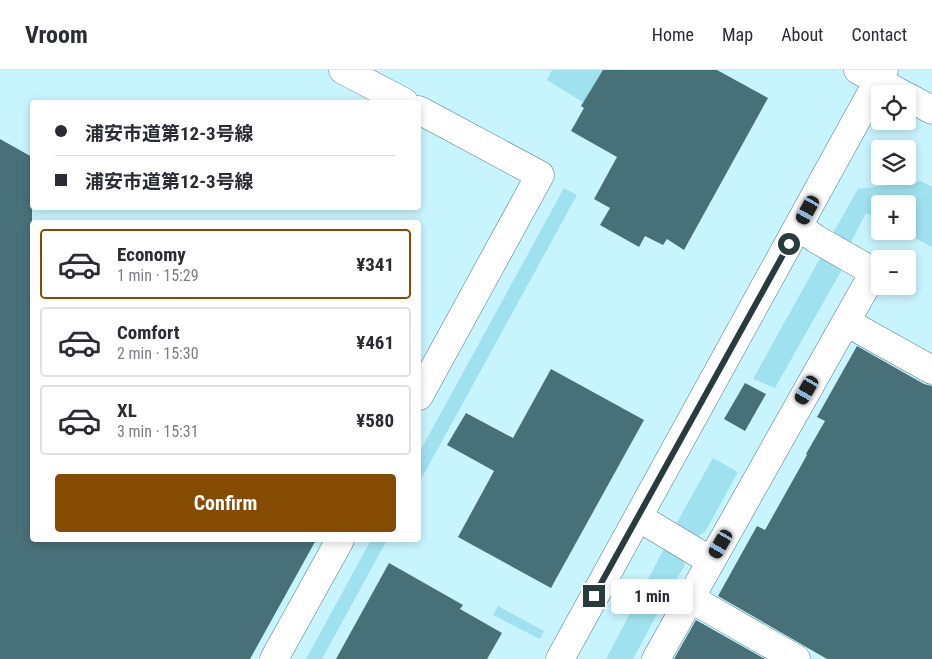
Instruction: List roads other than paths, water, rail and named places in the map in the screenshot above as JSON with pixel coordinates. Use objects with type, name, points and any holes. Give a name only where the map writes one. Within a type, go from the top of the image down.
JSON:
[{"type":"street","points":[[343,70],[400,100]]},
{"type":"street","points":[[560,659],[798,226],[874,74],[889,85]]},
{"type":"street","points":[[916,101],[932,110]]},
{"type":"street","points":[[421,111],[540,175],[421,392]]},
{"type":"street","points":[[656,659],[874,272],[816,239],[798,226]]},
{"type":"street","points":[[846,322],[932,370]]},
{"type":"street","points":[[638,517],[711,561]]},
{"type":"street","points":[[274,659],[339,542]]},
{"type":"street","points":[[690,598],[796,659]]}]
